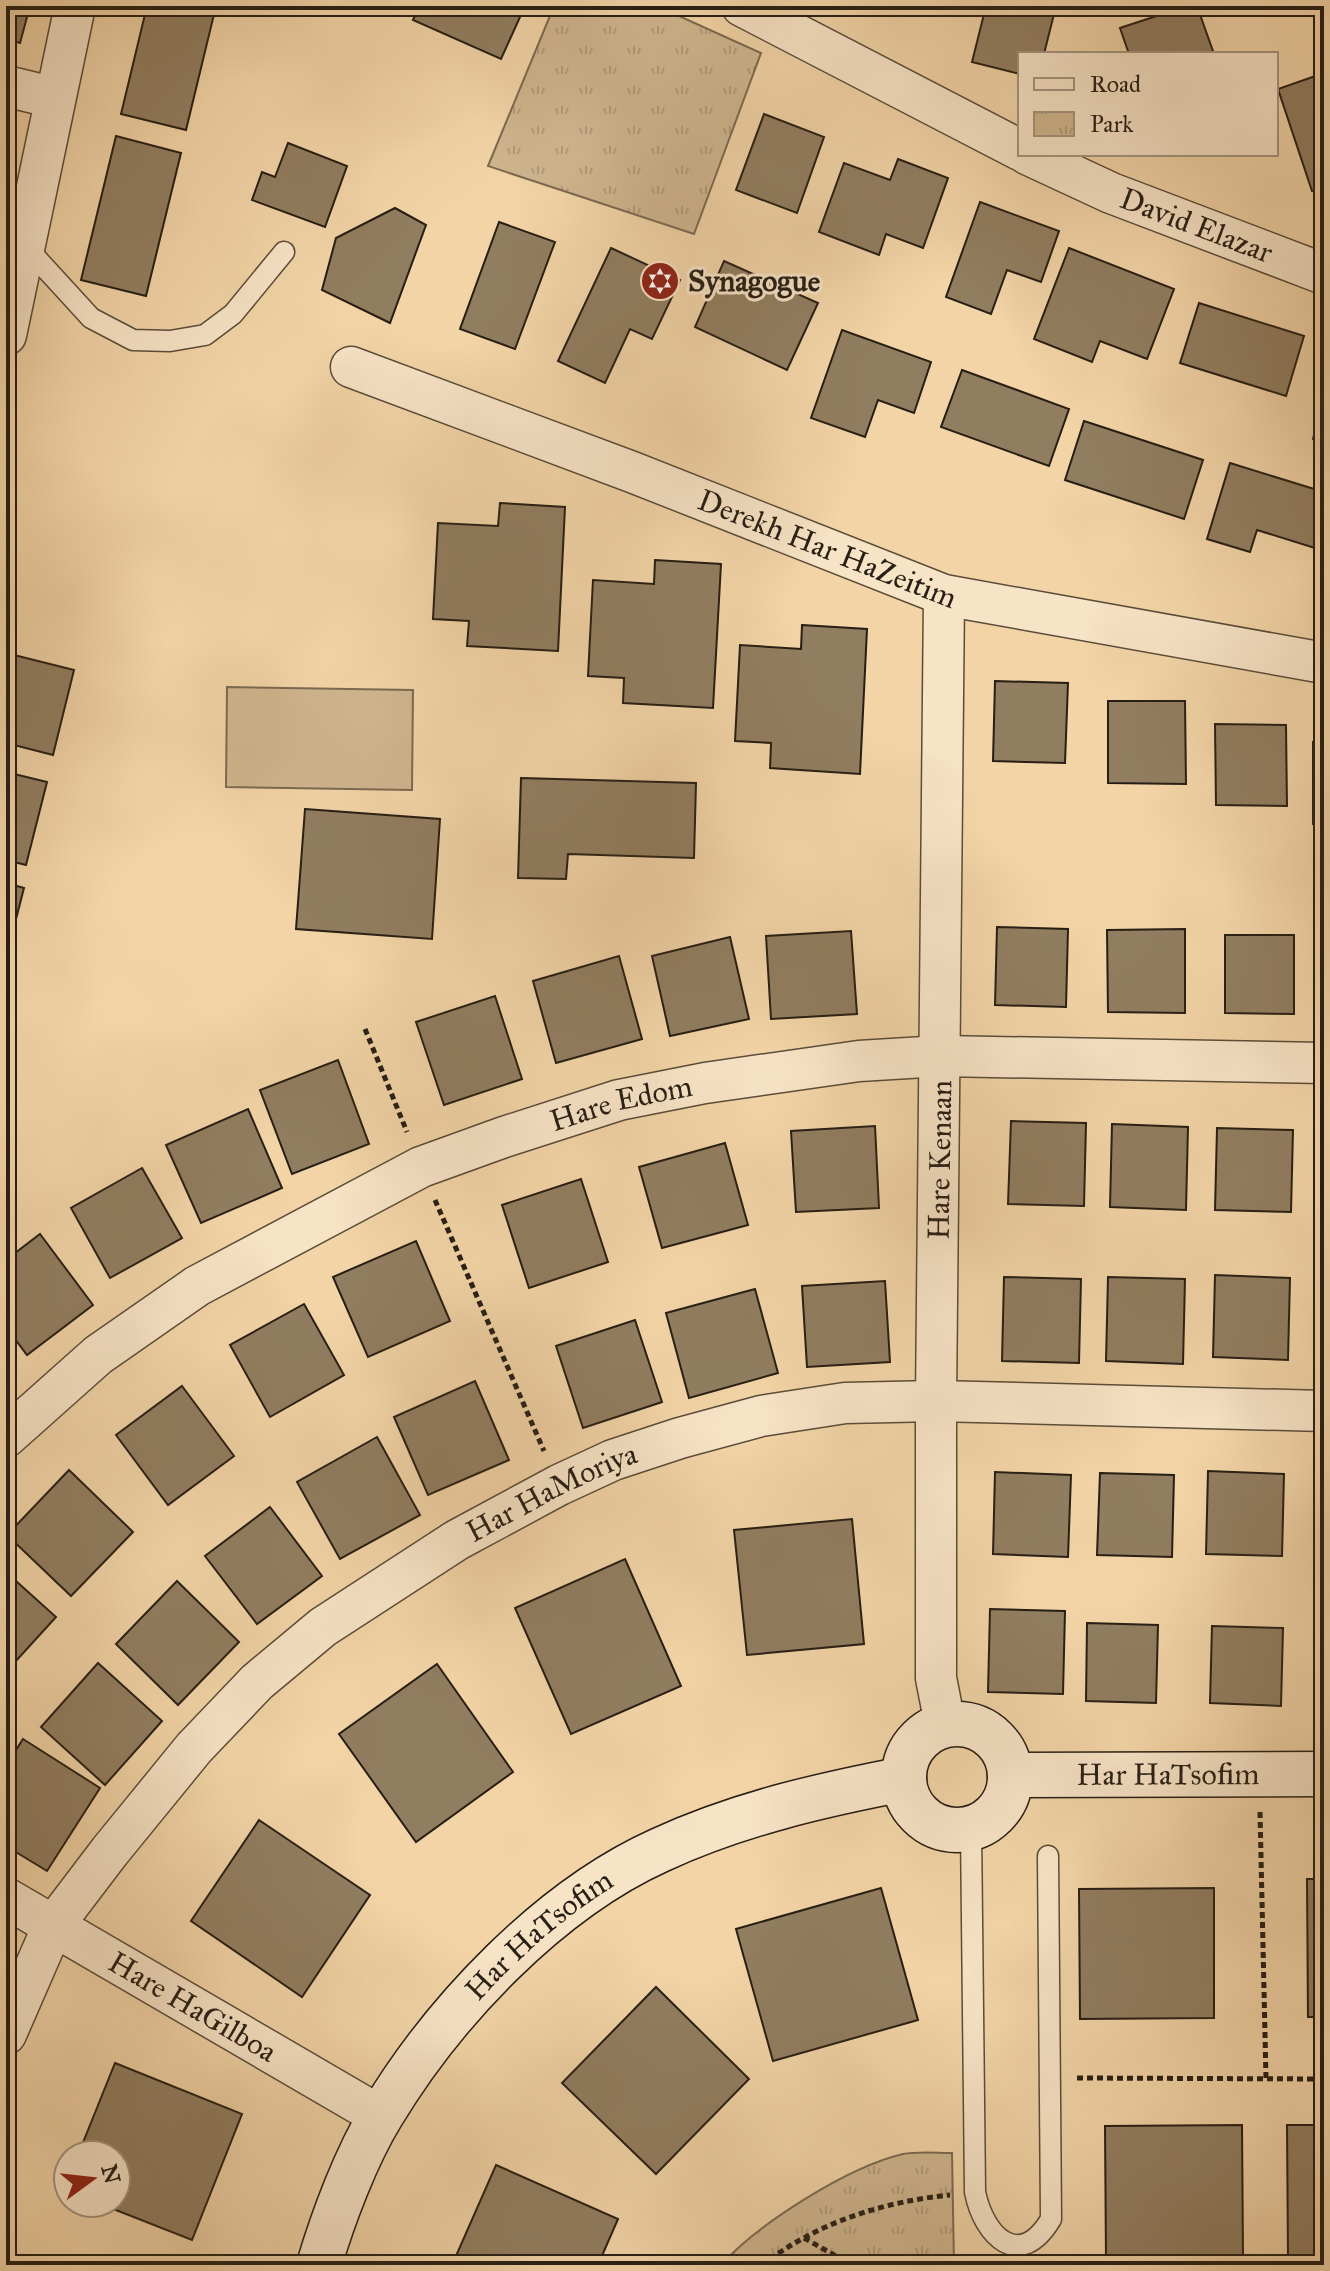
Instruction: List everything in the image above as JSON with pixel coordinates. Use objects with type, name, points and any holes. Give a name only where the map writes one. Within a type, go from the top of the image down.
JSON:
[{"type":"street","points":[[6,335],[75,6]]},
{"type":"street","points":[[742,6],[1018,149]]},
{"type":"street","points":[[6,86],[55,98]]},
{"type":"street","name":"David Elazar","points":[[1031,156],[1124,199],[1324,274]]},
{"type":"street","name":"Derekh Har HaZeitim","points":[[351,367],[632,472],[944,595],[1324,663]]},
{"type":"street","name":"Hare Kenaan","points":[[944,595],[936,1678],[945,1724]]},
{"type":"street","name":"Hare Edom","points":[[6,1437],[98,1355],[197,1286],[421,1167],[619,1100],[705,1083],[859,1061],[941,1056],[1324,1063]]},
{"type":"street","name":"Har HaMoriya","points":[[6,2034],[53,1926],[194,1748],[257,1682],[323,1627],[457,1540],[559,1485],[613,1460],[680,1438],[761,1416],[845,1403],[936,1401],[1324,1411]]},
{"type":"street","points":[[961,1723],[976,1727],[1001,1745],[1010,1775],[1009,1793],[1000,1809],[987,1822],[971,1829],[949,1830],[932,1824],[912,1805],[904,1779],[906,1764],[920,1739],[945,1724],[961,1723]]},
{"type":"street","name":"Har HaTsofim","points":[[1010,1775],[1324,1774]]},
{"type":"street","name":"Har HaTsofim","points":[[319,2265],[340,2202],[380,2116],[431,2045],[467,2002],[510,1957],[584,1894],[660,1850],[762,1811],[813,1796],[904,1779]]},
{"type":"street","name":"Hare HaGilboa","points":[[6,1898],[380,2116]]},
{"type":"lane","points":[[26,247],[91,318],[133,340],[170,341],[205,335],[233,314],[284,252]]},
{"type":"lane","points":[[971,1829],[975,2192],[985,2224],[1004,2245],[1020,2246],[1042,2234],[1051,2219],[1048,1856]]},
{"type":"path","points":[[365,1029],[421,1167],[559,1485]]},
{"type":"path","points":[[1259,1774],[1266,2079]]},
{"type":"path","points":[[1050,2078],[1324,2079]]},
{"type":"path","points":[[762,2265],[803,2237],[854,2214],[914,2198],[975,2192]]},
{"type":"path","points":[[803,2237],[852,2265]]},
{"type":"green space","points":[[554,6],[657,6],[761,53],[694,234],[488,166]]},
{"type":"green space","points":[[227,687],[413,690],[412,790],[226,787]]},
{"type":"green space","points":[[952,2153],[954,2265],[721,2265],[781,2215],[857,2171],[903,2154]]},
{"type":"building","points":[[6,6],[30,6],[20,43],[6,39]]},
{"type":"building","points":[[147,6],[216,6],[186,130],[121,114]]},
{"type":"building","points":[[419,6],[525,6],[501,59],[413,20]]},
{"type":"building","points":[[986,6],[1056,6],[1044,52],[1018,52],[1018,74],[972,62]]},
{"type":"building","points":[[1187,6],[1197,6],[1213,52],[1128,52],[1120,28]]},
{"type":"building","points":[[1324,73],[1324,187],[1312,191],[1278,89]]},
{"type":"building","points":[[764,114],[824,137],[797,213],[736,190]]},
{"type":"building","points":[[116,136],[181,153],[146,296],[81,280]]},
{"type":"building","points":[[288,143],[347,166],[325,227],[252,200],[262,172],[275,177]]},
{"type":"building","points":[[898,159],[948,178],[923,248],[886,234],[879,255],[819,232],[844,163],[890,180]]},
{"type":"building","points":[[980,202],[1059,231],[1041,282],[1007,270],[991,314],[946,297]]},
{"type":"building","points":[[395,208],[426,225],[390,323],[322,290],[336,238]]},
{"type":"building","points":[[499,222],[555,242],[515,349],[460,329]]},
{"type":"building","points":[[611,248],[680,280],[652,339],[630,329],[605,383],[558,361]]},
{"type":"building","points":[[1069,248],[1174,289],[1147,359],[1100,341],[1092,362],[1034,339]]},
{"type":"building","points":[[724,261],[818,303],[787,370],[695,327]]},
{"type":"building","points":[[1199,303],[1304,336],[1286,396],[1180,363]]},
{"type":"building","points":[[842,330],[931,362],[914,413],[878,400],[865,437],[811,418]]},
{"type":"building","points":[[962,370],[1069,409],[1049,466],[941,427]]},
{"type":"building","points":[[1324,395],[1324,441],[1313,439]]},
{"type":"building","points":[[1084,421],[1203,460],[1184,519],[1065,480]]},
{"type":"building","points":[[1230,463],[1324,492],[1324,531],[1318,549],[1257,530],[1250,552],[1207,539]]},
{"type":"building","points":[[500,503],[565,507],[558,651],[467,646],[469,621],[433,619],[438,523],[498,526]]},
{"type":"building","points":[[655,560],[721,564],[713,708],[623,703],[624,678],[588,676],[593,580],[654,584]]},
{"type":"building","points":[[802,625],[867,629],[860,774],[770,768],[771,743],[735,741],[740,645],[801,649]]},
{"type":"building","points":[[6,653],[74,670],[53,755],[6,743]]},
{"type":"building","points":[[995,681],[1068,683],[1065,763],[993,761]]},
{"type":"building","points":[[1108,701],[1185,701],[1186,784],[1108,783]]},
{"type":"building","points":[[1215,724],[1286,725],[1287,806],[1216,805]]},
{"type":"building","points":[[1313,742],[1324,742],[1324,824],[1313,824]]},
{"type":"building","points":[[6,772],[47,782],[26,865],[6,860]]},
{"type":"building","points":[[521,778],[696,783],[694,858],[568,854],[566,879],[518,878]]},
{"type":"building","points":[[305,809],[440,819],[432,939],[296,929]]},
{"type":"building","points":[[6,883],[24,888],[6,958]]},
{"type":"building","points":[[997,927],[1068,929],[1066,1007],[995,1005]]},
{"type":"building","points":[[1185,929],[1185,1013],[1108,1012],[1107,930]]},
{"type":"building","points":[[851,931],[857,1014],[771,1019],[766,936]]},
{"type":"building","points":[[1225,935],[1294,935],[1294,1014],[1225,1013]]},
{"type":"building","points":[[730,937],[749,1019],[670,1036],[652,956]]},
{"type":"building","points":[[619,956],[642,1039],[556,1063],[533,981]]},
{"type":"building","points":[[495,996],[522,1079],[444,1105],[416,1022]]},
{"type":"building","points":[[338,1060],[369,1144],[292,1174],[260,1090]]},
{"type":"building","points":[[248,1109],[282,1188],[201,1223],[166,1145]]},
{"type":"building","points":[[1011,1121],[1086,1123],[1084,1206],[1008,1204]]},
{"type":"building","points":[[1112,1124],[1188,1127],[1186,1210],[1110,1207]]},
{"type":"building","points":[[875,1126],[879,1208],[796,1212],[791,1131]]},
{"type":"building","points":[[1217,1128],[1293,1130],[1291,1212],[1215,1210]]},
{"type":"building","points":[[1318,1129],[1324,1129],[1324,1216],[1315,1216]]},
{"type":"building","points":[[725,1143],[748,1225],[662,1248],[639,1167]]},
{"type":"building","points":[[142,1168],[182,1238],[110,1278],[71,1208]]},
{"type":"building","points":[[581,1179],[608,1262],[529,1288],[502,1205]]},
{"type":"building","points":[[40,1234],[93,1305],[27,1355],[6,1327],[6,1260]]},
{"type":"building","points":[[416,1241],[450,1321],[368,1357],[333,1277]]},
{"type":"building","points":[[1215,1275],[1290,1278],[1288,1360],[1213,1357]]},
{"type":"building","points":[[1004,1277],[1081,1279],[1079,1363],[1002,1361]]},
{"type":"building","points":[[1108,1277],[1185,1279],[1183,1364],[1106,1361]]},
{"type":"building","points":[[1317,1278],[1324,1278],[1324,1357],[1315,1357]]},
{"type":"building","points":[[885,1281],[890,1362],[807,1367],[802,1286]]},
{"type":"building","points":[[755,1289],[778,1373],[689,1398],[666,1313]]},
{"type":"building","points":[[304,1304],[344,1375],[270,1417],[230,1345]]},
{"type":"building","points":[[635,1320],[662,1402],[583,1428],[556,1346]]},
{"type":"building","points":[[475,1381],[509,1460],[428,1495],[394,1417]]},
{"type":"building","points":[[182,1386],[234,1456],[168,1505],[116,1435]]},
{"type":"building","points":[[377,1437],[420,1515],[340,1559],[297,1482]]},
{"type":"building","points":[[69,1470],[133,1532],[71,1596],[7,1535]]},
{"type":"building","points":[[1208,1471],[1284,1474],[1282,1556],[1206,1554]]},
{"type":"building","points":[[995,1472],[1071,1475],[1068,1557],[993,1554]]},
{"type":"building","points":[[1100,1473],[1174,1475],[1172,1557],[1097,1555]]},
{"type":"building","points":[[1322,1475],[1324,1557],[1320,1557]]},
{"type":"building","points":[[270,1507],[322,1576],[257,1624],[205,1556]]},
{"type":"building","points":[[852,1519],[864,1644],[747,1655],[734,1530]]},
{"type":"building","points":[[625,1559],[681,1686],[571,1734],[515,1608]]},
{"type":"building","points":[[6,1572],[56,1617],[6,1672]]},
{"type":"building","points":[[177,1581],[239,1642],[178,1705],[116,1644]]},
{"type":"building","points":[[990,1609],[1065,1611],[1063,1694],[988,1692]]},
{"type":"building","points":[[1087,1623],[1158,1625],[1156,1703],[1086,1701]]},
{"type":"building","points":[[1212,1626],[1283,1628],[1281,1706],[1210,1703]]},
{"type":"building","points":[[1324,1633],[1324,1710],[1322,1710]]},
{"type":"building","points":[[98,1663],[162,1721],[105,1785],[41,1727]]},
{"type":"building","points":[[437,1664],[513,1772],[416,1842],[339,1734]]},
{"type":"building","points":[[23,1739],[100,1788],[47,1871],[6,1846],[6,1766]]},
{"type":"building","points":[[259,1820],[370,1895],[302,1997],[191,1921]]},
{"type":"building","points":[[1307,1879],[1324,1879],[1324,2017],[1308,2017]]},
{"type":"building","points":[[881,1888],[918,2020],[773,2061],[736,1929]]},
{"type":"building","points":[[1214,1888],[1214,2018],[1080,2019],[1079,1889]]},
{"type":"building","points":[[656,1987],[749,2079],[656,2174],[562,2083]]},
{"type":"building","points":[[115,2063],[242,2114],[192,2240],[132,2216],[132,2139],[84,2139]]},
{"type":"building","points":[[1242,2125],[1243,2257],[1106,2258],[1105,2126]]},
{"type":"building","points":[[1287,2125],[1324,2125],[1324,2257],[1288,2257]]},
{"type":"building","points":[[496,2165],[618,2219],[598,2265],[452,2265]]},
{"type":"place","name":"Synagogue","points":[[660,281]]}]
